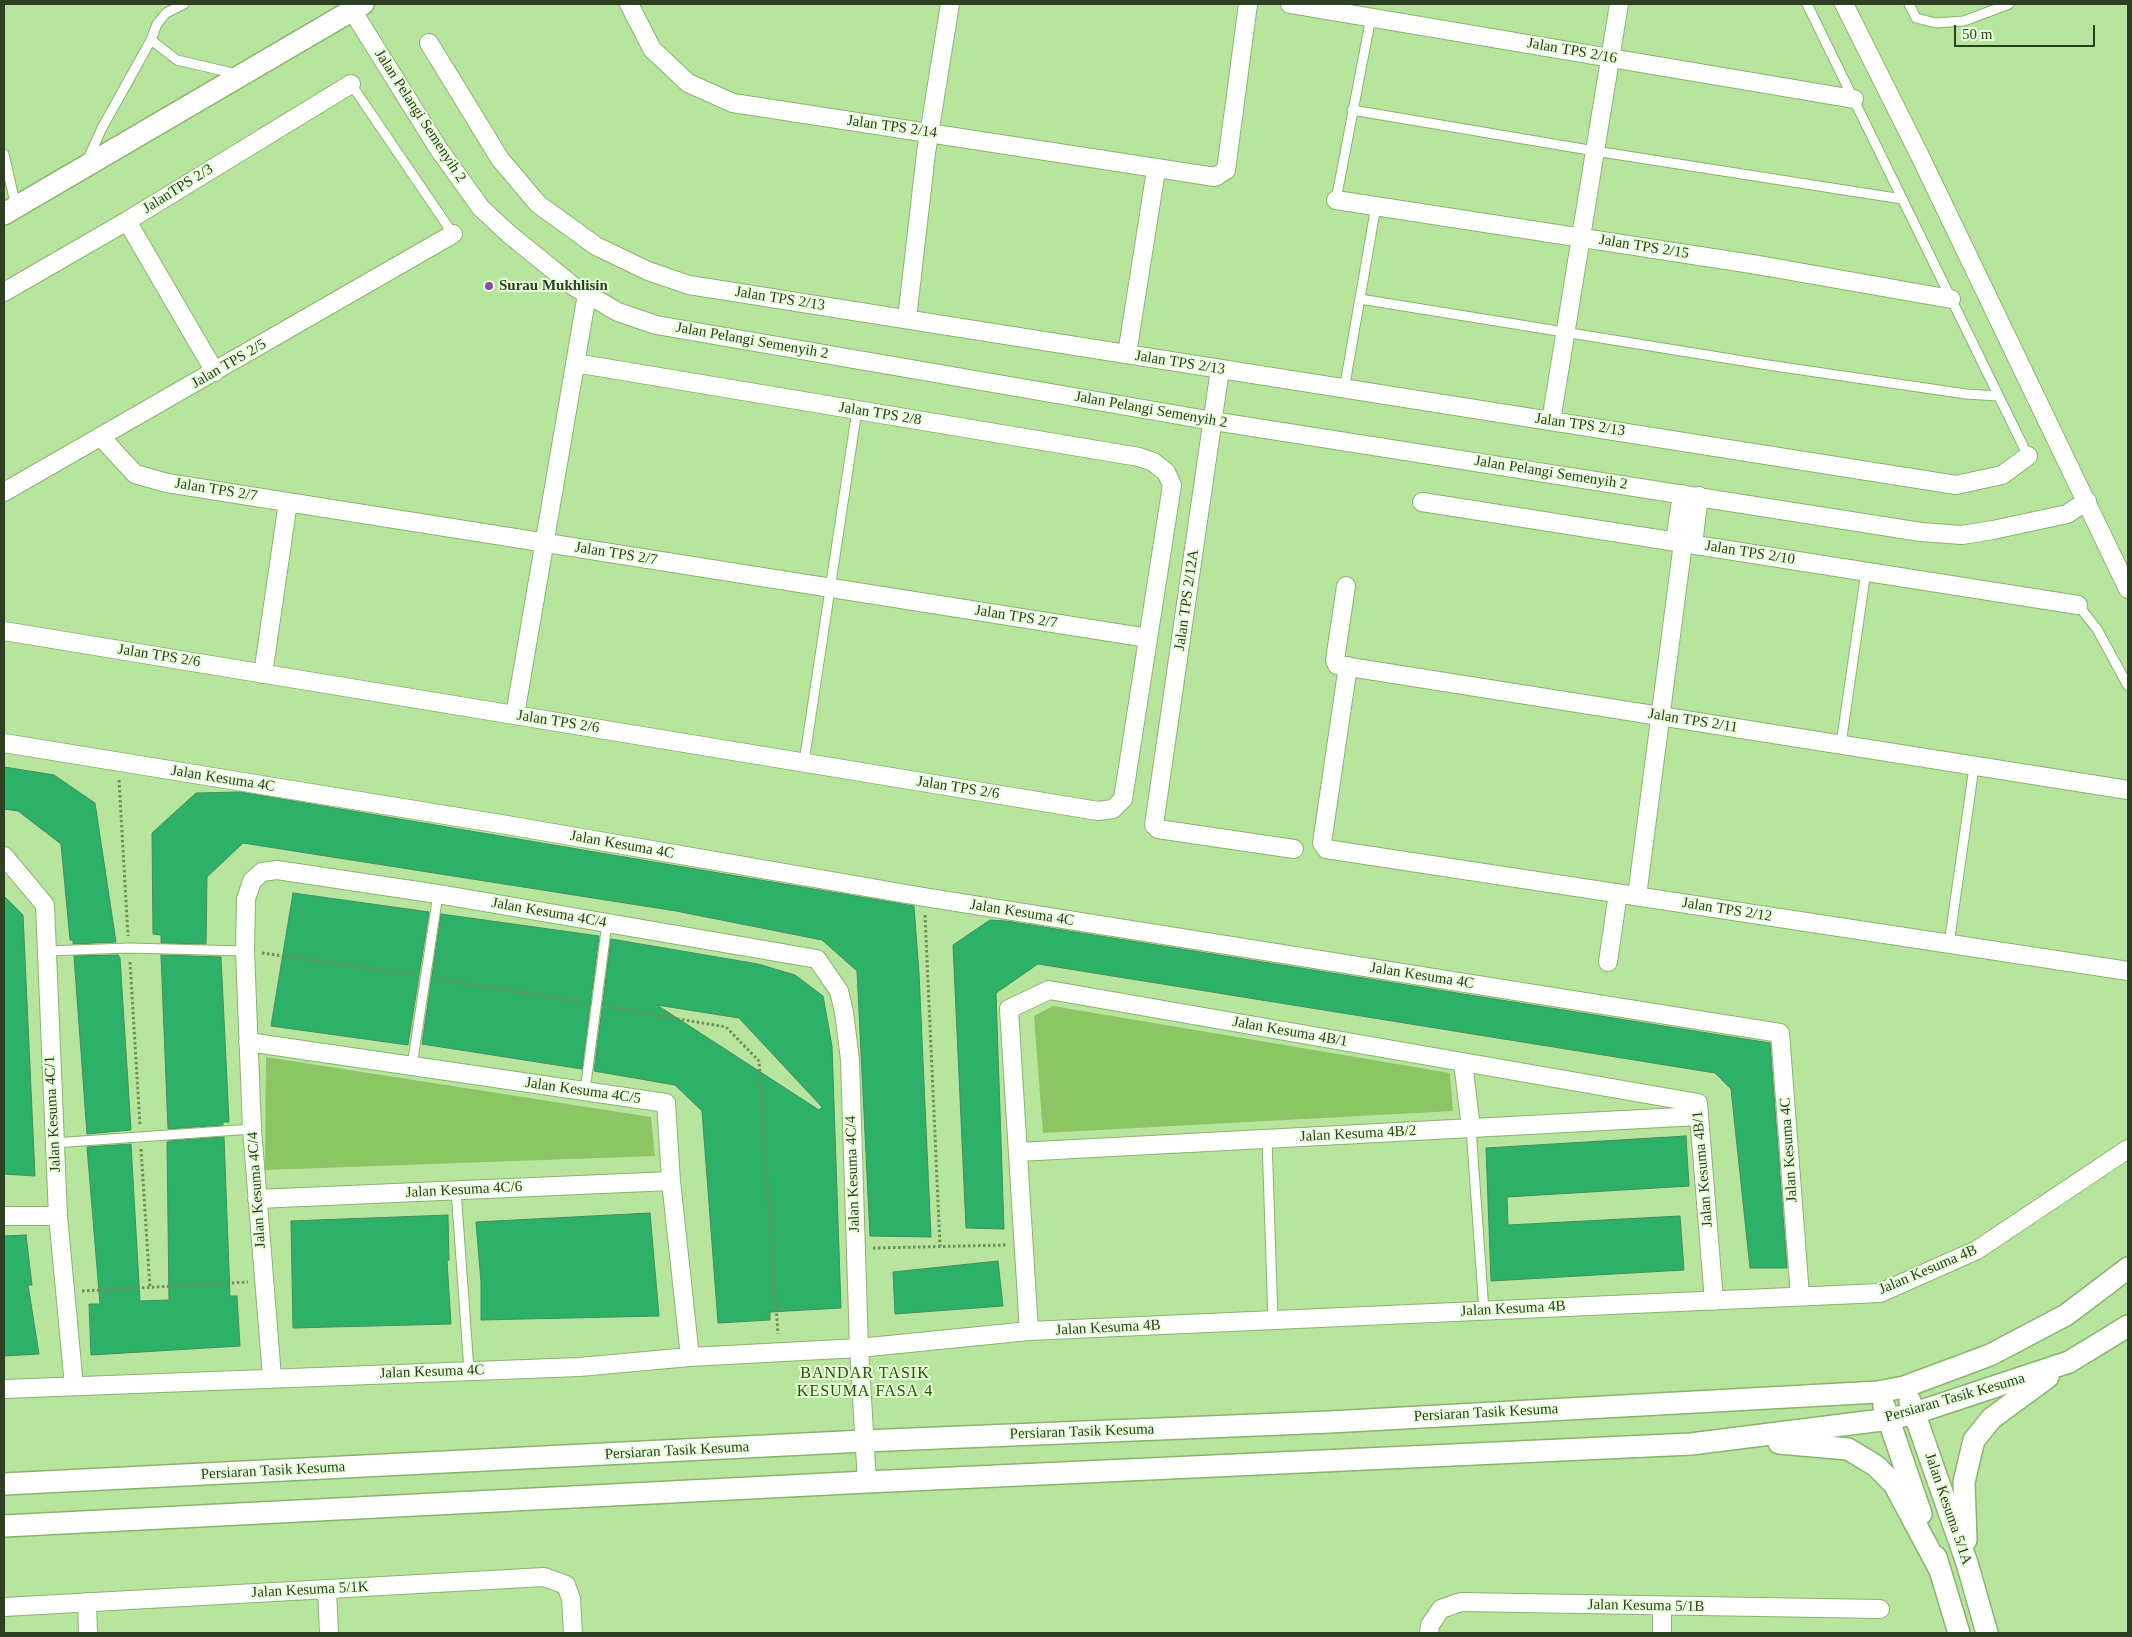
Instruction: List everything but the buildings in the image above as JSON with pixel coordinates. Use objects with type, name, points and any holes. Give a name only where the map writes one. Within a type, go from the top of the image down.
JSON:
[{"type":"street","name":"Jalan TPS 2/14","points":[[629,4],[652,49],[688,84],[733,103],[1198,177],[1215,178],[1226,170],[1248,4]]},
{"type":"street","points":[[907,319],[929,133],[950,4]]},
{"type":"street","name":"Jalan TPS 2/16","points":[[1290,4],[1316,6],[1854,99]]},
{"type":"street","points":[[1551,421],[1620,4]]},
{"type":"street","points":[[1844,4],[2087,501],[2128,589]]},
{"type":"street","points":[[10,210],[357,7]]},
{"type":"street","name":"Jalan Pelangi Semenyih 2","points":[[357,7],[438,148],[481,208],[509,234],[573,286],[618,312],[656,325],[1213,421],[1922,532],[1962,535],[2067,514],[2087,501]]},
{"type":"street","name":"Jalan TPS 2/13","points":[[429,43],[500,159],[538,204],[596,246],[648,272],[689,285],[1344,390],[1686,441],[1956,485],[2002,476],[2028,456]]},
{"type":"street","name":"JalanTPS 2/3","points":[[4,292],[127,221],[351,84]]},
{"type":"street","points":[[1127,354],[1156,170]]},
{"type":"street","name":"Jalan TPS 2/15","points":[[1336,200],[1758,264],[1951,299]]},
{"type":"street","points":[[127,221],[215,372]]},
{"type":"street","name":"Jalan TPS 2/5","points":[[4,492],[453,234]]},
{"type":"street","points":[[514,715],[587,294]]},
{"type":"street","name":"Jalan TPS 2/8","points":[[575,363],[1139,457],[1153,462],[1166,472],[1172,485],[1148,638]]},
{"type":"street","name":"Jalan TPS 2/12A","points":[[1220,369],[1154,825],[1158,829],[1294,849]]},
{"type":"street","name":"Jalan TPS 2/7","points":[[102,437],[134,474],[168,482],[1148,638]]},
{"type":"street","points":[[1637,896],[1690,495]]},
{"type":"street","points":[[2087,501],[2128,574]]},
{"type":"street","points":[[263,674],[288,502]]},
{"type":"street","name":"Jalan TPS 2/10","points":[[1422,502],[2078,605]]},
{"type":"street","points":[[1346,586],[1335,660],[1337,665],[1348,666]]},
{"type":"street","name":"Jalan TPS 2/6","points":[[4,631],[1098,811],[1113,810],[1123,799],[1148,638]]},
{"type":"street","name":"Jalan TPS 2/11","points":[[1348,666],[2128,790]]},
{"type":"street","name":"Jalan TPS 2/12","points":[[1348,666],[1322,843],[1326,849],[2128,971]]},
{"type":"street","name":"Jalan Kesuma 4C","points":[[4,743],[507,825],[924,897],[1780,1033],[1800,1296]]},
{"type":"street","name":"Jalan Kesuma 4C/1","points":[[4,856],[45,905],[58,1216],[74,1386]]},
{"type":"street","name":"Jalan Kesuma 4C/4","points":[[272,1377],[252,1129],[244,951],[246,899],[252,881],[262,872],[277,870],[438,894],[817,959],[839,991],[844,1012],[850,1060],[859,1348],[867,1482]]},
{"type":"street","points":[[1608,962],[1618,893]]},
{"type":"street","name":"Jalan Kesuma 4B/1","points":[[1029,1331],[1008,1009],[1050,990],[1698,1104],[1714,1300]]},
{"type":"street","name":"Jalan Kesuma 4C/5","points":[[248,1042],[666,1103],[671,1181],[690,1357]]},
{"type":"street","points":[[1463,1062],[1471,1128]]},
{"type":"street","name":"Jalan Kesuma 4B/2","points":[[1018,1152],[1699,1116]]},
{"type":"street","name":"Jalan Kesuma 4B","points":[[859,1348],[1029,1331],[1880,1293],[1977,1250],[2128,1149]]},
{"type":"street","name":"Jalan Kesuma 4C/6","points":[[257,1199],[671,1181]]},
{"type":"street","points":[[4,1216],[58,1216]]},
{"type":"street","name":"Persiaran Tasik Kesuma","points":[[4,1484],[864,1441],[1330,1422],[1878,1392],[1904,1387],[1990,1355],[2066,1315],[2128,1268]]},
{"type":"street","name":"Persiaran Tasik Kesuma","points":[[4,1526],[867,1482],[1691,1444],[1890,1418],[1915,1413],[2069,1362],[2128,1326]]},
{"type":"street","name":"Jalan Kesuma 4C","points":[[4,1389],[272,1377],[579,1367],[690,1357],[859,1348]]},
{"type":"street","points":[[1967,1563],[1964,1482],[1974,1440],[1992,1418],[2069,1362]]},
{"type":"street","name":"Jalan Kesuma 5/1A","points":[[1904,1387],[1915,1413],[1967,1563],[1987,1633]]},
{"type":"street","name":"Jalan Kesuma 5/1A","points":[[1878,1392],[1890,1418],[1959,1633]]},
{"type":"street","points":[[1691,1444],[1800,1443],[1848,1449],[1876,1466],[1894,1484],[1940,1570]]},
{"type":"street","name":"Jalan Kesuma 5/1K","points":[[4,1606],[544,1577],[566,1585],[571,1599],[572,1633]]},
{"type":"street","points":[[326,1589],[329,1633]]},
{"type":"street","points":[[87,1602],[88,1633]]},
{"type":"street","name":"Jalan Kesuma 5/1B","points":[[1429,1633],[1430,1624],[1441,1609],[1461,1602],[1880,1610]]},
{"type":"street","points":[[1662,1606],[1662,1633]]},
{"type":"lane","points":[[85,166],[102,128],[151,40],[157,24],[166,12],[184,4]]},
{"type":"lane","points":[[1807,4],[2028,456]]},
{"type":"lane","points":[[1909,4],[1916,18],[1936,23],[1964,21],[2009,4]]},
{"type":"lane","points":[[1336,200],[1371,17]]},
{"type":"lane","points":[[151,40],[178,60],[242,75]]},
{"type":"lane","points":[[351,84],[453,234]]},
{"type":"lane","points":[[1352,110],[1595,151],[1902,199]]},
{"type":"lane","points":[[4,154],[10,210]]},
{"type":"lane","points":[[1344,390],[1376,206]]},
{"type":"lane","points":[[1360,299],[1777,366],[1966,394],[1998,396]]},
{"type":"lane","points":[[804,762],[857,410]]},
{"type":"lane","points":[[1841,744],[1866,571]]},
{"type":"lane","points":[[2078,605],[2097,629],[2128,686]]},
{"type":"lane","points":[[1949,944],[1974,766]]},
{"type":"lane","points":[[412,1066],[438,894]]},
{"type":"lane","points":[[585,1091],[607,923]]},
{"type":"lane","points":[[46,951],[129,948],[244,951]]},
{"type":"lane","points":[[1471,1128],[1484,1311]]},
{"type":"lane","points":[[54,1144],[252,1129]]},
{"type":"lane","points":[[1267,1139],[1273,1320]]},
{"type":"lane","points":[[456,1190],[469,1370]]},
{"type":"path","points":[[118,762],[150,1288]]},
{"type":"path","points":[[924,897],[940,1246]]},
{"type":"path","points":[[855,1248],[1023,1244]]},
{"type":"path","points":[[65,1292],[264,1281]]},
{"type":"green space","points":[[1053,1006],[1450,1073],[1453,1111],[1043,1133],[1034,1016]]},
{"type":"green space","points":[[266,1057],[651,1117],[655,1156],[265,1170]]},
{"type":"place","name":"Surau Mukhlisin","points":[[489,286]]},
{"type":"district","name":"BANDAR TASIK KESUMA FASA 4","points":[[865,1383]]}]
